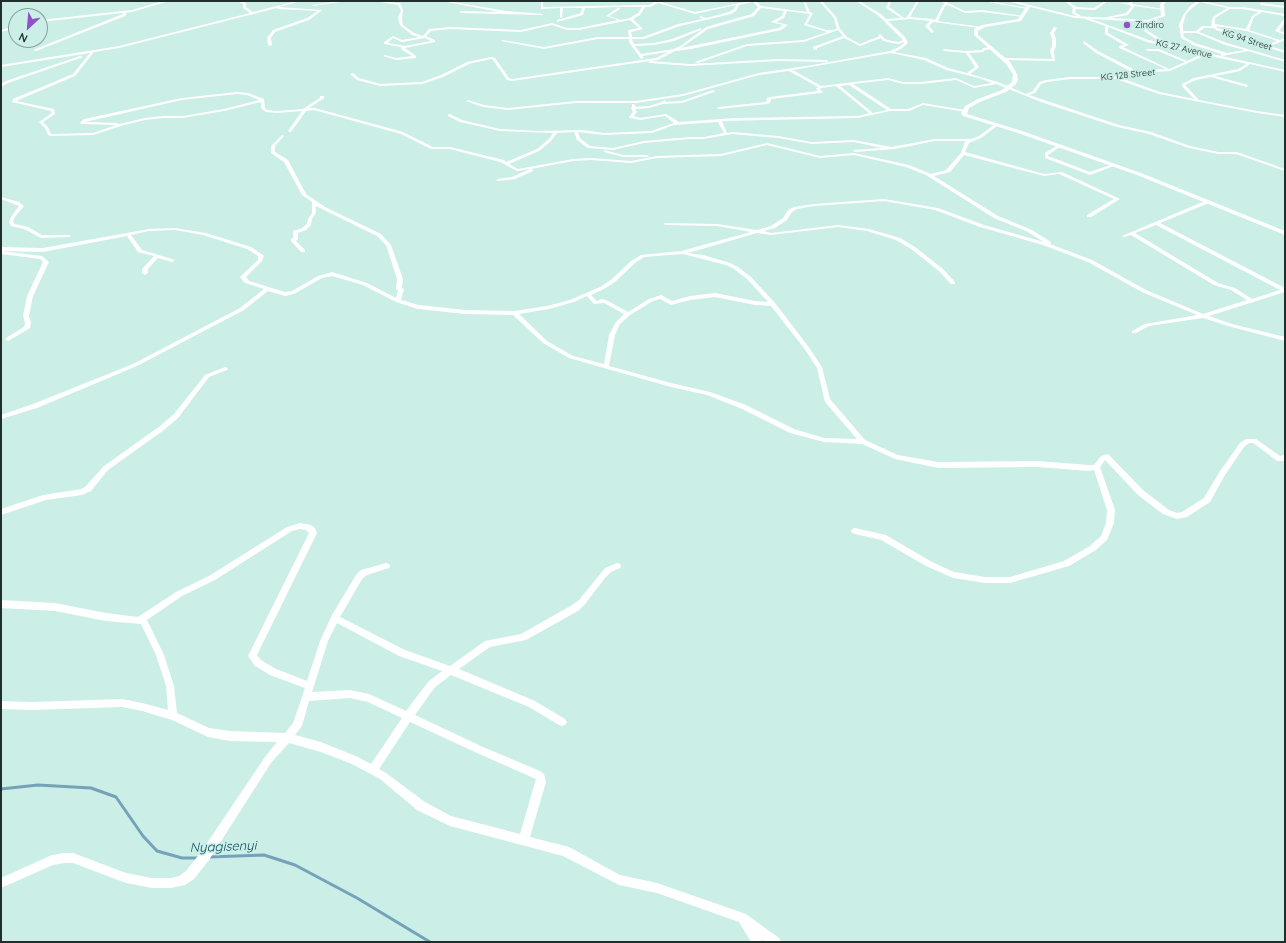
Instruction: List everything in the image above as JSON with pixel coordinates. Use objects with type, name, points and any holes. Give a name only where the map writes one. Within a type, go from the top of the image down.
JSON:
[{"type":"main road","points":[[48,20],[126,12],[167,1]]},
{"type":"main road","points":[[1009,1],[1027,7],[1086,18],[1142,21],[1156,20],[1163,15],[1162,4],[1166,1]]},
{"type":"main road","points":[[1027,7],[1023,16],[1019,20],[980,27],[976,30],[976,35],[1004,59],[1015,74],[1014,84],[1009,88],[975,102],[967,107],[965,115],[1139,174],[1285,233]]},
{"type":"street","points":[[239,1],[245,4],[244,7],[252,13]]},
{"type":"street","points":[[1,66],[119,47],[300,1]]},
{"type":"street","points":[[288,4],[323,5],[346,1]]},
{"type":"street","points":[[376,1],[399,4],[402,10],[400,22],[415,34],[425,36],[434,41],[423,45],[403,48],[388,45],[385,41],[393,37],[402,41],[425,36],[430,30],[446,28],[520,31],[552,24],[582,14],[584,7]]},
{"type":"street","points":[[443,1],[506,12],[542,14]]},
{"type":"street","points":[[541,18],[542,1]]},
{"type":"street","points":[[649,1],[676,6],[705,19]]},
{"type":"street","points":[[690,12],[738,6],[754,1],[760,8],[809,13]]},
{"type":"street","points":[[820,1],[835,18],[839,29],[845,36],[860,45],[881,36],[884,40],[897,43],[906,40]]},
{"type":"street","points":[[857,1],[886,20],[906,40]]},
{"type":"street","points":[[890,1],[887,7],[903,18]]},
{"type":"street","points":[[908,18],[918,1]]},
{"type":"street","points":[[942,1],[965,12],[982,11],[1023,16]]},
{"type":"street","points":[[960,1],[965,1]]},
{"type":"street","points":[[984,1],[1027,7]]},
{"type":"street","points":[[1018,1],[1027,7]]},
{"type":"street","points":[[1066,1],[1075,8],[1095,9],[1108,1]]},
{"type":"street","points":[[1226,54],[1188,41],[1182,37],[1181,24],[1186,11],[1199,1],[1229,8],[1244,8],[1285,15]]},
{"type":"street","points":[[542,8],[644,6],[660,2]]},
{"type":"street","points":[[735,2],[738,6]]},
{"type":"street","points":[[805,3],[809,13],[812,14],[806,22],[807,25],[828,31],[839,29]]},
{"type":"street","points":[[1121,3],[1131,3],[1163,9]]},
{"type":"street","points":[[1105,18],[1127,14],[1133,7],[1131,3]]},
{"type":"street","points":[[780,4],[780,9]]},
{"type":"street","points":[[932,32],[927,26],[935,20],[944,5],[947,4]]},
{"type":"street","points":[[1261,4],[1285,7]]},
{"type":"street","points":[[552,24],[570,30],[624,21],[639,14],[644,6]]},
{"type":"street","points":[[503,41],[544,48],[598,38],[643,38],[678,25],[730,13],[738,6]]},
{"type":"street","points":[[561,17],[562,7]]},
{"type":"street","points":[[620,7],[606,16],[624,21]]},
{"type":"street","points":[[270,45],[270,38],[274,31],[308,19],[321,10],[272,8]]},
{"type":"street","points":[[633,45],[654,44],[753,15],[760,8]]},
{"type":"street","points":[[1075,8],[1073,12],[1080,17]]},
{"type":"street","name":"KG 94 Street","points":[[1229,8],[1216,16],[1214,26],[1221,32],[1285,52]]},
{"type":"street","points":[[639,55],[691,48],[780,29],[786,25],[773,22],[783,17],[786,10]]},
{"type":"street","points":[[35,50],[124,15],[126,12]]},
{"type":"street","points":[[461,12],[523,13]]},
{"type":"street","points":[[1247,30],[1253,17],[1262,12]]},
{"type":"street","points":[[886,20],[903,18],[935,20],[980,27]]},
{"type":"street","name":"KG 27 Avenue","points":[[1086,18],[1144,40],[1283,72]]},
{"type":"street","points":[[631,19],[641,29],[630,30],[630,37],[639,55],[646,60]]},
{"type":"street","points":[[1156,20],[1146,28],[1146,31],[1169,45]]},
{"type":"street","points":[[1285,20],[1277,31],[1285,34]]},
{"type":"street","points":[[202,26],[211,28]]},
{"type":"street","points":[[1106,26],[1106,33],[1127,45],[1120,47],[1169,70]]},
{"type":"street","points":[[1197,32],[1203,27],[1214,26],[1247,30],[1285,42]]},
{"type":"street","points":[[352,74],[358,79],[380,85],[422,83],[442,76],[462,65],[491,58],[494,59],[508,79],[512,80],[659,58],[677,50],[706,28]]},
{"type":"street","points":[[1004,59],[1054,60],[1052,50],[1054,46],[1054,39],[1052,33],[1054,28]]},
{"type":"street","points":[[690,64],[742,46],[804,41],[839,29]]},
{"type":"street","points":[[1181,32],[1197,32],[1249,51],[1285,61]]},
{"type":"street","points":[[816,49],[814,48],[845,36]]},
{"type":"street","points":[[1217,57],[1267,47],[1285,39]]},
{"type":"street","points":[[468,101],[491,108],[508,109],[576,102],[633,102],[670,97],[688,94],[759,74],[891,52],[900,48],[906,43],[906,40]]},
{"type":"street","points":[[1084,42],[1092,49],[1136,72]]},
{"type":"street","points":[[385,56],[396,59],[415,57],[403,48]]},
{"type":"street","points":[[944,50],[967,52],[983,51],[984,49],[991,48]]},
{"type":"street","points":[[1147,50],[1158,50],[1186,61]]},
{"type":"street","points":[[92,52],[74,75],[17,98],[14,102],[53,110],[54,112],[41,122],[47,128],[50,135],[93,134],[123,124],[154,118],[183,117],[224,110],[264,100]]},
{"type":"street","points":[[891,52],[925,60],[946,69],[969,74],[997,83],[1045,102],[1118,126],[1150,133],[1189,147],[1218,153],[1236,153],[1285,170]]},
{"type":"street","points":[[967,52],[977,68],[969,74]]},
{"type":"street","name":"KG 128 Street","points":[[1028,94],[1034,92],[1040,83],[1046,81],[1070,78],[1116,78],[1118,74],[1169,70],[1186,61],[1205,54]]},
{"type":"street","points":[[1,86],[43,69],[88,56]]},
{"type":"street","points":[[638,61],[690,64],[779,60],[835,62]]},
{"type":"street","points":[[1197,100],[1183,85],[1195,79],[1239,70],[1249,64]]},
{"type":"street","points":[[790,70],[820,87],[888,79],[903,83],[921,83],[956,79],[974,87],[997,83]]},
{"type":"street","points":[[1212,76],[1247,86]]},
{"type":"street","points":[[1116,78],[1155,91],[1256,112],[1285,116]]},
{"type":"street","points":[[635,108],[663,103],[671,104],[684,102],[716,90],[732,81]]},
{"type":"street","points":[[850,83],[890,110]]},
{"type":"street","points":[[837,85],[872,114]]},
{"type":"street","points":[[720,108],[767,103],[768,99],[770,98],[821,92],[818,89],[820,87]]},
{"type":"street","points":[[123,124],[82,123],[85,120],[190,98],[237,92],[248,94],[264,100]]},
{"type":"street","points":[[290,130],[305,109],[323,97],[321,97]]},
{"type":"street","points":[[663,103],[670,97]]},
{"type":"street","points":[[264,100],[263,108],[270,111],[314,109],[384,127],[402,133],[432,148],[461,150],[506,163],[511,168],[517,170],[573,160],[591,159],[638,161],[664,157]]},
{"type":"street","points":[[633,102],[635,112],[631,117],[640,118],[666,115],[677,123]]},
{"type":"street","points":[[449,115],[462,121],[500,130],[556,132],[576,131],[604,134],[656,132],[677,123],[719,120],[847,117],[890,110],[909,110],[923,104],[965,111]]},
{"type":"street","points":[[738,106],[746,119]]},
{"type":"street","points":[[719,120],[726,134]]},
{"type":"street","points":[[666,127],[695,127],[697,122]]},
{"type":"street","points":[[576,131],[578,139],[589,147],[623,156],[664,157],[721,155],[768,144],[820,157],[890,148],[935,140],[970,140],[980,138],[996,125]]},
{"type":"street","points":[[506,163],[538,150],[550,140],[556,132]]},
{"type":"street","points":[[589,147],[613,149],[653,141],[704,138],[726,134],[778,136],[812,143],[854,142],[890,148]]},
{"type":"street","points":[[282,136],[273,146],[273,153],[286,161],[304,195],[314,202],[383,238],[388,245],[400,279],[399,289],[401,289],[398,301]]},
{"type":"street","points":[[930,175],[948,171],[963,153],[966,143],[970,140]]},
{"type":"street","points":[[1059,146],[1046,154],[1046,157],[1090,174],[1112,166]]},
{"type":"street","points":[[963,153],[1044,175],[1060,173],[1118,199],[1089,216]]},
{"type":"street","points":[[842,154],[854,154],[900,164],[930,175],[996,216],[1030,231],[1055,248]]},
{"type":"street","points":[[612,161],[623,156]]},
{"type":"street","points":[[499,180],[505,181],[518,176],[531,170],[532,167]]},
{"type":"street","points":[[1,198],[22,206],[13,217],[11,222],[13,225],[26,228],[41,237],[69,236]]},
{"type":"street","points":[[1,248],[43,250],[150,230],[165,228],[187,230],[233,242],[260,254],[260,260],[243,277],[249,283],[267,289],[288,294],[320,277],[332,274],[365,284],[398,301],[418,307],[435,310],[515,313],[547,308],[588,294],[613,281],[643,256],[681,253],[758,233],[780,223],[790,211],[796,208],[814,205],[884,200],[936,209],[982,226],[1055,248],[1090,261],[1144,291],[1202,316],[1230,326],[1285,339]]},
{"type":"street","points":[[303,250],[293,240],[296,239],[295,232],[309,226],[310,219],[314,213],[314,202]]},
{"type":"street","points":[[1124,236],[1207,202]]},
{"type":"street","points":[[1157,223],[1284,290]]},
{"type":"street","points":[[666,224],[718,225],[758,233],[782,234],[838,226],[867,230],[898,239],[913,248],[941,270],[953,283]]},
{"type":"street","points":[[1131,233],[1216,284],[1232,289],[1250,300]]},
{"type":"street","points":[[129,235],[140,251],[172,260]]},
{"type":"street","points":[[1,252],[42,258],[46,262],[30,296],[26,316],[28,323],[27,328],[8,339]]},
{"type":"street","points":[[681,253],[716,260],[744,273],[773,304],[820,368],[827,400],[863,442]]},
{"type":"street","points":[[145,273],[145,269],[157,256]]},
{"type":"street","points":[[1,417],[35,406],[135,365],[238,311],[267,289]]},
{"type":"street","points":[[1134,332],[1147,325],[1202,316],[1284,290]]},
{"type":"street","points":[[588,294],[596,303],[602,301],[606,302],[617,306],[628,314]]},
{"type":"street","points":[[606,367],[612,335],[618,323],[628,314],[651,300],[661,297],[672,303],[690,298],[715,295],[755,303],[773,304]]},
{"type":"street","points":[[515,313],[545,342],[571,357],[708,393],[744,407],[792,431],[824,440],[863,442],[898,457],[938,465],[1037,464],[1096,467]]},
{"type":"street","points":[[1,512],[46,497],[82,492],[88,489],[106,468],[162,428],[176,416],[207,376],[225,369]]},
{"type":"street","points":[[1096,467],[1103,458],[1106,458],[1141,493],[1166,512],[1177,516],[1184,515],[1207,500],[1222,473],[1242,445],[1248,441],[1254,441],[1282,458],[1285,465]]},
{"type":"street","points":[[855,531],[882,536],[929,564],[953,575],[985,580],[1010,580],[1066,564],[1093,548],[1104,538],[1110,523],[1111,510],[1096,467]]},
{"type":"street","points":[[140,620],[179,594],[212,578],[290,529],[300,526],[308,527],[313,533],[252,656],[258,663],[273,672],[310,686]]},
{"type":"street","points":[[1,883],[52,860],[64,858],[73,858],[126,878],[152,883],[171,883],[181,881],[190,875],[205,856],[268,760],[288,738],[300,720],[324,641],[334,618],[364,572],[386,566]]},
{"type":"street","points":[[373,770],[409,715],[432,684],[488,644],[523,637],[575,608],[582,602],[608,570],[617,566]]},
{"type":"street","points":[[1,604],[55,607],[106,617],[144,621],[160,655],[170,686],[173,716]]},
{"type":"street","points":[[334,618],[402,653],[450,670],[532,704],[562,722]]},
{"type":"street","points":[[306,697],[350,694],[368,698],[409,715],[480,750],[520,766],[541,777],[541,782],[524,839]]},
{"type":"street","points":[[1,705],[32,706],[122,703],[142,706],[173,716],[208,732],[230,736],[288,738],[321,747],[355,760],[373,770],[420,806],[450,821],[524,839],[565,851],[619,880],[657,888],[742,918],[775,942]]},
{"type":"street","points":[[742,918],[757,942]]},
{"type":"waterway","name":"Nyagisenyi","points":[[1,789],[38,785],[91,788],[116,797],[143,836],[157,851],[182,858],[198,858]]},
{"type":"waterway","name":"Nyagisenyi","points":[[209,857],[264,855],[295,865],[357,898],[430,942]]},
{"type":"place","name":"Zindiro","points":[[1127,25]]}]
